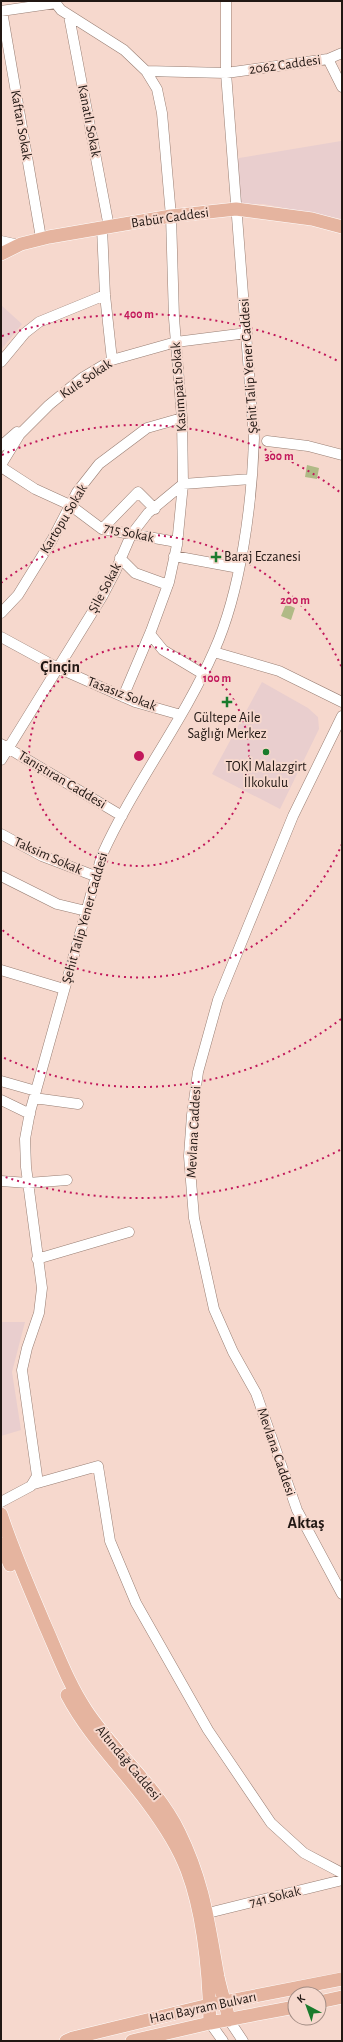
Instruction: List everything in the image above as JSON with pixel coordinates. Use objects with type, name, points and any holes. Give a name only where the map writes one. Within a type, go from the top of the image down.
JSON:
[{"type":"main road","name":"Babür Caddesi","points":[[1,254],[19,245],[41,238],[171,216],[236,209],[312,219],[342,227]]},
{"type":"main road","name":"Altındağ Caddesi","points":[[1,1514],[16,1558],[72,1687],[102,1734],[151,1789],[173,1821],[197,1872],[208,1913],[218,1978],[229,2020]]},
{"type":"main road","name":"Altındağ Caddesi","points":[[1,1544],[73,1707],[92,1736],[148,1804],[167,1831],[186,1869],[194,1894],[202,1935],[208,1977],[210,2023]]},
{"type":"main road","name":"Hacı Bayram Bulvarı","points":[[66,2041],[73,2038],[210,2005],[342,1979]]},
{"type":"main road","points":[[327,2000],[342,1997]]},
{"type":"main road","name":"Hacı Bayram Bulvarı","points":[[132,2041],[210,2023],[287,2009]]},
{"type":"street","points":[[1,11],[55,2]]},
{"type":"street","name":"Kasımpatı Sokak","points":[[55,2],[69,16],[124,50],[146,71],[157,89],[162,113],[171,216],[176,342],[182,418],[183,484],[177,542],[168,585],[150,634],[123,697]]},
{"type":"street","name":"Şehit Talip Yener Caddesi","points":[[34,1484],[37,1476],[22,1370],[41,1304],[42,1288],[28,1183],[25,1148],[30,1114],[95,876],[105,849],[122,816],[181,715],[214,652],[232,597],[239,568],[251,479],[254,438],[226,73],[223,2]]},
{"type":"street","name":"Kaftan Sokak","points":[[1,11],[41,238]]},
{"type":"street","name":"Kanatlı Sokak","points":[[69,16],[105,227],[105,295],[112,360]]},
{"type":"street","name":"2062 Caddesi","points":[[146,71],[226,73],[328,59],[342,53]]},
{"type":"street","points":[[328,59],[342,88]]},
{"type":"street","points":[[1,241],[19,245]]},
{"type":"street","points":[[1,362],[25,333],[39,322],[105,295]]},
{"type":"street","name":"Kule Sokak","points":[[1,466],[20,434],[31,422],[82,378],[112,360],[176,342],[247,333]]},
{"type":"street","name":"Kartopu Sokak","points":[[1,613],[18,595],[77,492],[99,464],[147,428],[182,418]]},
{"type":"street","points":[[1,446],[16,432],[31,422]]},
{"type":"street","points":[[267,441],[308,446],[342,455]]},
{"type":"street","name":"715 Sokak","points":[[1,466],[35,489],[70,505],[102,530],[177,542]]},
{"type":"street","points":[[183,484],[251,479]]},
{"type":"street","name":"Şile Sokak","points":[[1,760],[4,746],[58,668],[103,595],[131,535],[148,513],[183,484]]},
{"type":"street","points":[[102,530],[138,492],[154,509]]},
{"type":"street","points":[[174,556],[239,568]]},
{"type":"street","points":[[120,558],[135,574],[168,585]]},
{"type":"street","points":[[150,634],[163,650],[203,674]]},
{"type":"street","name":"Tasasız Sokak","points":[[1,637],[58,668],[123,697],[140,704],[181,715]]},
{"type":"street","points":[[214,652],[279,672],[342,702]]},
{"type":"street","name":"Mevlana Caddesi","points":[[342,716],[293,816],[218,1000],[198,1072],[192,1115],[189,1156],[194,1218],[214,1309],[231,1349],[256,1394],[297,1510],[342,1594]]},
{"type":"street","name":"Tanıştıran Caddesi","points":[[4,746],[122,816]]},
{"type":"street","name":"Taksim Sokak","points":[[1,834],[42,856],[95,876]]},
{"type":"street","points":[[1,876],[57,904],[86,911]]},
{"type":"street","points":[[2,974],[64,989]]},
{"type":"street","points":[[1,1081],[35,1095],[78,1104]]},
{"type":"street","points":[[1,1100],[30,1114]]},
{"type":"street","points":[[1,1181],[28,1183],[67,1180]]},
{"type":"street","points":[[38,1259],[129,1232]]},
{"type":"street","points":[[1,1502],[24,1491],[34,1484],[98,1466],[110,1540],[136,1603],[208,1730],[271,1823],[304,1853],[342,1873]]},
{"type":"street","name":"741 Sokak","points":[[208,1913],[342,1880]]},
{"type":"street","points":[[229,2020],[243,2041]]},
{"type":"street","points":[[210,2023],[223,2041]]},
{"type":"shaded area","points":[[341,141],[342,219],[263,204],[241,204],[237,163],[239,158]]},
{"type":"shaded area","points":[[1,305],[22,324],[1,350]]},
{"type":"shaded area","name":"TOKİ Malazgirt İlkokulu","points":[[262,682],[308,708],[318,717],[319,729],[280,809],[212,774]]},
{"type":"shaded area","points":[[1,1322],[25,1322],[12,1372],[21,1430],[1,1436]]},
{"type":"green space","points":[[307,465],[319,468],[317,479],[305,477]]},
{"type":"green space","points":[[286,604],[295,608],[291,620],[281,616]]},
{"type":"place","name":"Baraj Eczanesi","points":[[216,557]]},
{"type":"place","name":"Gültepe Aile Sağlığı Merkez","points":[[227,702]]},
{"type":"place","name":"TOKİ Malazgirt İlkokulu","points":[[266,752]]},
{"type":"district","name":"Çinçin","points":[[60,667]]},
{"type":"district","name":"Aktaş","points":[[306,1523]]}]
